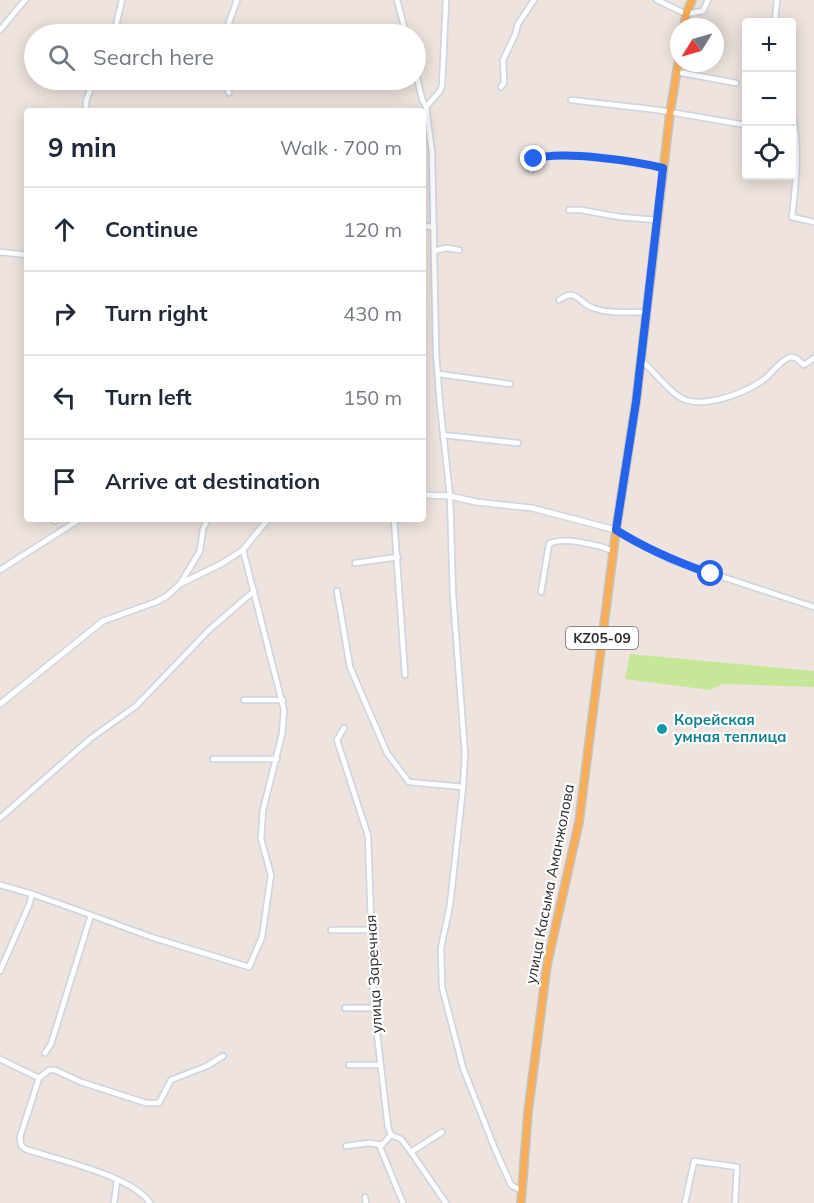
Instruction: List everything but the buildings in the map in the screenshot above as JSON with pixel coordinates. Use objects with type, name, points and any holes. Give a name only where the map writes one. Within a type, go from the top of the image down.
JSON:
[{"type":"main road","points":[[685,18],[692,0]]},
{"type":"main road","name":"улица Касыма Аманжолова","points":[[521,1203],[528,1112],[547,965],[579,822],[677,72]]},
{"type":"street","points":[[0,30],[25,0]]},
{"type":"street","points":[[116,24],[122,0]]},
{"type":"street","points":[[229,24],[237,0]]},
{"type":"street","points":[[397,0],[403,24]]},
{"type":"street","points":[[426,107],[442,86],[446,0]]},
{"type":"street","points":[[501,87],[504,83],[503,60],[518,24],[534,0]]},
{"type":"street","points":[[657,0],[686,14],[703,11],[708,0]]},
{"type":"street","points":[[775,18],[777,0]]},
{"type":"street","points":[[677,72],[736,83]]},
{"type":"street","points":[[86,108],[90,90]]},
{"type":"street","points":[[420,90],[426,107],[432,153],[439,374],[450,496],[453,595],[465,755],[450,905],[441,948],[442,987],[467,1078],[512,1185],[522,1191]]},
{"type":"street","points":[[571,100],[742,124]]},
{"type":"street","points":[[795,126],[792,217],[814,222]]},
{"type":"street","points":[[532,169],[528,166],[534,159],[553,155],[633,162],[663,168]]},
{"type":"street","points":[[569,210],[657,220]]},
{"type":"street","points":[[426,226],[434,227]]},
{"type":"street","points":[[434,251],[446,248],[459,250]]},
{"type":"street","points":[[0,252],[24,255]]},
{"type":"street","points":[[559,300],[566,295],[573,295],[590,308],[605,311],[646,312]]},
{"type":"street","points":[[641,360],[677,396],[702,402],[714,401],[750,387],[765,379],[779,364],[790,357],[796,358],[804,365],[814,358]]},
{"type":"street","points":[[439,374],[510,384]]},
{"type":"street","points":[[443,435],[518,443]]},
{"type":"street","points":[[426,495],[450,496],[476,502],[532,508],[616,530],[671,560],[814,607]]},
{"type":"street","points":[[0,570],[75,522]]},
{"type":"street","points":[[0,704],[103,621],[167,596],[180,584],[200,551],[207,522]]},
{"type":"street","points":[[180,584],[243,550],[263,522]]},
{"type":"street","points":[[394,522],[405,675]]},
{"type":"street","points":[[541,592],[549,544],[556,540],[604,547],[613,551]]},
{"type":"street","points":[[0,885],[32,894],[151,937],[249,967],[262,937],[271,876],[261,839],[263,810],[284,722],[283,700],[243,550]]},
{"type":"street","points":[[355,563],[398,557]]},
{"type":"street","points":[[0,818],[90,738],[136,706],[209,630],[254,591]]},
{"type":"street","points":[[337,591],[350,667],[387,753],[409,782],[463,787]]},
{"type":"street","points":[[244,700],[283,700]]},
{"type":"street","name":"улица Заречная","points":[[344,728],[337,740],[368,836],[374,1008],[388,1127],[391,1135]]},
{"type":"street","points":[[213,759],[277,759]]},
{"type":"street","points":[[0,971],[32,894]]},
{"type":"street","points":[[45,1053],[51,1044],[91,915]]},
{"type":"street","points":[[331,930],[370,930]]},
{"type":"street","points":[[345,1008],[374,1008]]},
{"type":"street","points":[[150,1203],[142,1192],[117,1180],[71,1162],[25,1149],[21,1145],[20,1137],[39,1078],[49,1070],[55,1070],[81,1082],[146,1103],[159,1103],[171,1080],[207,1066],[223,1056]]},
{"type":"street","points":[[0,1059],[39,1078]]},
{"type":"street","points":[[349,1065],[380,1065]]},
{"type":"street","points":[[411,1152],[442,1132]]},
{"type":"street","points":[[403,1203],[381,1152],[382,1145],[391,1135],[401,1139],[446,1203]]},
{"type":"street","points":[[345,1146],[369,1143],[382,1145]]},
{"type":"street","points":[[685,1203],[694,1161],[737,1167],[735,1203]]},
{"type":"street","points":[[114,1203],[117,1180]]},
{"type":"street","points":[[365,1197],[366,1203]]},
{"type":"green space","points":[[630,654],[814,671],[814,687],[723,684],[710,690],[625,679]]},
{"type":"place","name":"Корейская умная теплица","points":[[662,729]]},
{"type":"route","points":[[534,159],[553,155],[569,156],[633,162],[663,168],[636,402],[616,530],[671,560],[711,574]]}]
